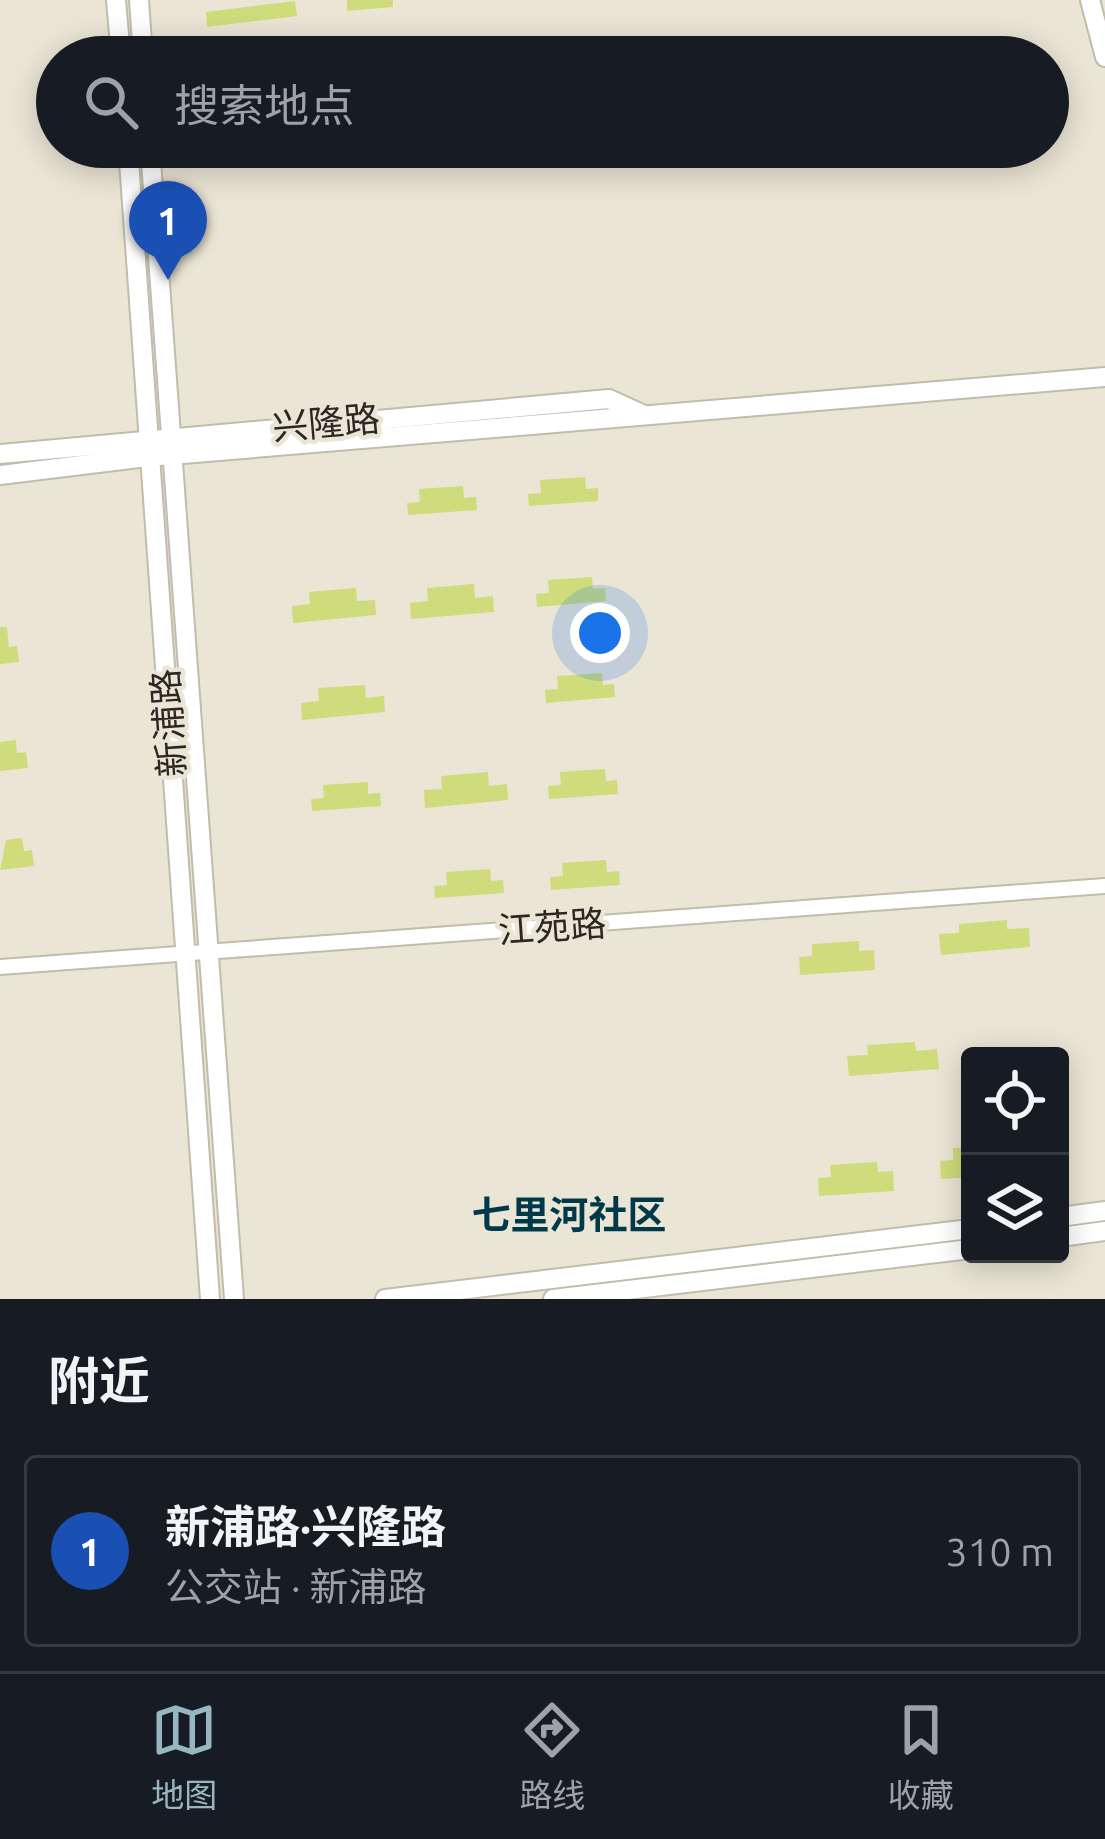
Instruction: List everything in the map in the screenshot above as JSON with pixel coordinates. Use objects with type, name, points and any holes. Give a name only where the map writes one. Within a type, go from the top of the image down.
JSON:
[{"type":"main road","points":[[116,0],[119,36]]},
{"type":"main road","points":[[139,0],[142,36]]},
{"type":"main road","points":[[1090,0],[1105,57]]},
{"type":"main road","name":"新浦路","points":[[129,168],[210,1299]]},
{"type":"main road","name":"新浦路","points":[[151,168],[234,1299]]},
{"type":"main road","name":"兴隆路","points":[[0,454],[146,437],[170,445],[648,417],[1105,377]]},
{"type":"main road","name":"兴隆路","points":[[0,475],[147,458],[170,445]]},
{"type":"main road","points":[[1069,1216],[1105,1211]]},
{"type":"main road","points":[[385,1299],[961,1230]]},
{"type":"main road","points":[[1069,1236],[1105,1231]]},
{"type":"main road","points":[[553,1299],[961,1250]]},
{"type":"street","name":"江苑路","points":[[0,967],[1105,886]]},
{"type":"building","points":[[347,0],[393,0],[393,7],[347,11]]},
{"type":"building","points":[[295,1],[297,16],[207,27],[206,12]]},
{"type":"building","points":[[585,477],[586,489],[598,488],[598,501],[529,506],[528,494],[541,493],[540,480]]},
{"type":"building","points":[[463,486],[464,498],[476,497],[477,510],[408,515],[407,503],[420,502],[419,489]]},
{"type":"building","points":[[592,577],[593,589],[605,588],[606,601],[537,607],[536,594],[549,593],[548,580]]},
{"type":"building","points":[[474,584],[475,598],[493,596],[494,612],[411,619],[410,603],[428,601],[427,588]]},
{"type":"building","points":[[356,588],[357,601],[375,600],[376,615],[293,623],[292,606],[310,604],[309,592]]},
{"type":"building","points":[[0,627],[7,627],[9,647],[17,646],[19,662],[0,664]]},
{"type":"building","points":[[602,673],[603,685],[614,684],[615,697],[546,703],[545,690],[558,689],[557,676]]},
{"type":"building","points":[[365,685],[366,698],[384,696],[385,712],[302,720],[301,703],[319,701],[318,688]]},
{"type":"building","points":[[16,740],[17,753],[26,752],[28,768],[0,771],[0,742]]},
{"type":"building","points":[[605,769],[606,781],[617,780],[618,794],[549,799],[548,786],[561,785],[560,772]]},
{"type":"building","points":[[488,772],[489,786],[507,784],[508,800],[425,808],[424,790],[442,789],[441,776]]},
{"type":"building","points":[[368,782],[368,794],[380,793],[381,806],[312,811],[311,799],[324,798],[323,785]]},
{"type":"building","points":[[22,838],[24,851],[32,850],[34,866],[0,870],[6,840]]},
{"type":"building","points":[[606,860],[607,872],[619,871],[620,885],[551,890],[550,877],[563,876],[562,863]]},
{"type":"building","points":[[490,869],[491,881],[503,880],[504,893],[435,898],[434,886],[447,885],[446,872]]},
{"type":"building","points":[[1007,920],[1007,929],[1029,928],[1030,947],[941,955],[939,934],[959,933],[959,924]]},
{"type":"building","points":[[859,941],[859,951],[874,950],[875,970],[800,975],[799,957],[812,956],[812,944]]},
{"type":"building","points":[[915,1042],[916,1051],[937,1049],[939,1069],[849,1076],[847,1056],[868,1055],[867,1045]]},
{"type":"building","points":[[953,1148],[961,1148],[961,1178],[941,1179],[940,1161],[953,1160]]},
{"type":"building","points":[[877,1162],[878,1172],[893,1171],[894,1191],[819,1196],[818,1178],[831,1177],[830,1165]]},
{"type":"place","name":"新浦路·兴隆路","points":[[168,280]]},
{"type":"district","name":"七里河社区","points":[[569,1214]]}]
